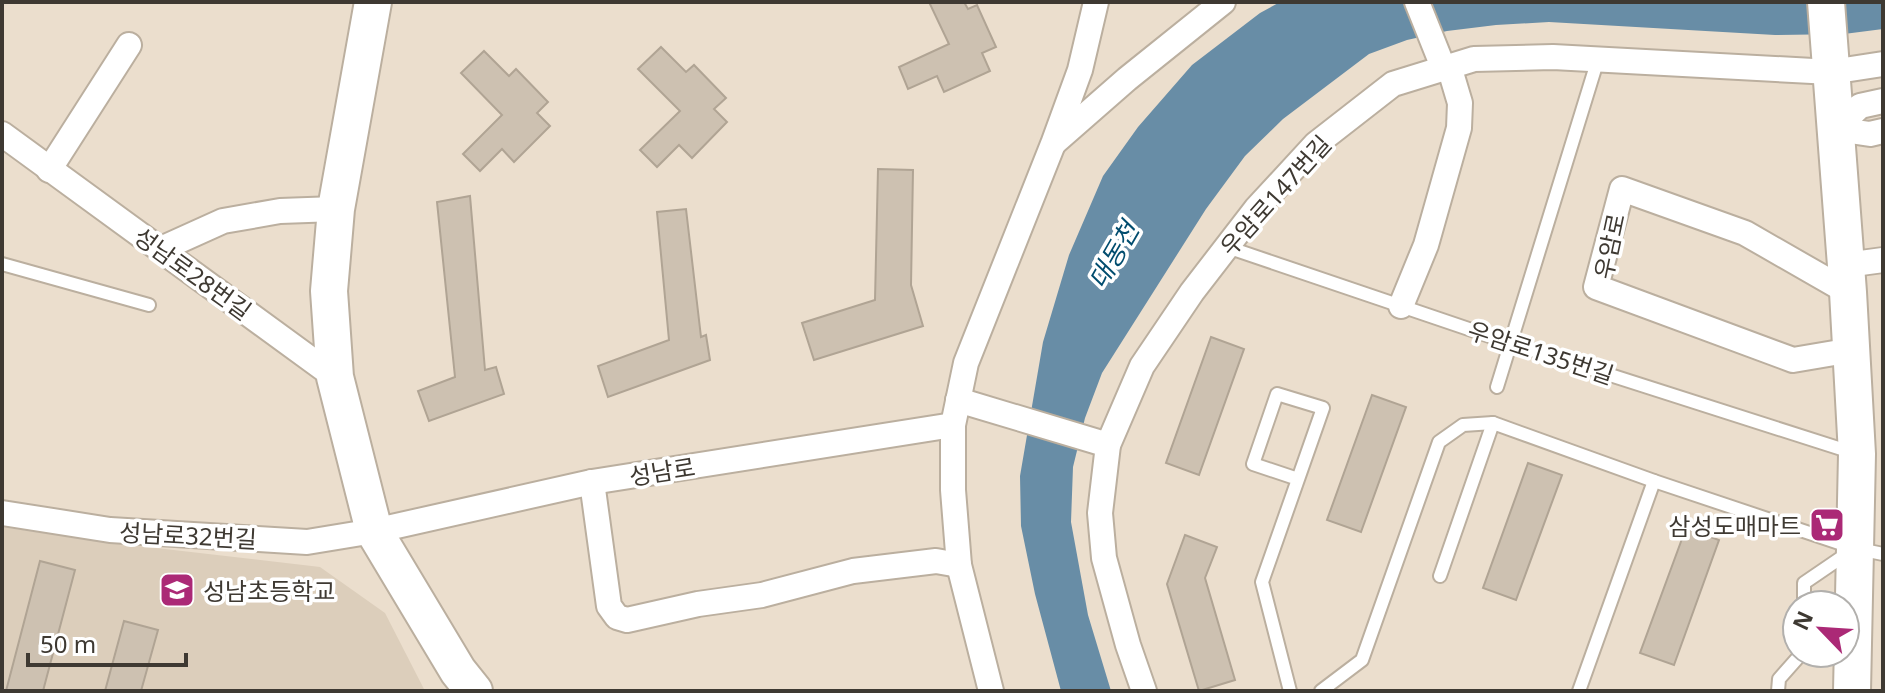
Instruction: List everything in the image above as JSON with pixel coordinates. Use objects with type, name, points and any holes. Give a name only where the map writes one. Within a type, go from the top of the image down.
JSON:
[{"type":"main road","points":[[373,2],[336,209],[329,291],[335,377],[374,531],[458,671],[474,691]]},
{"type":"main road","points":[[1826,2],[1857,454],[1868,551],[1851,691]]},
{"type":"street","points":[[991,691],[959,565],[953,490],[953,425],[966,363],[1080,70],[1096,2]]},
{"type":"street","points":[[1053,144],[1127,79],[1223,2]]},
{"type":"street","points":[[1401,306],[1426,245],[1459,128],[1460,103],[1417,2]]},
{"type":"street","points":[[49,170],[129,45]]},
{"type":"street","name":"우암로147번길","points":[[1144,691],[1104,558],[1100,513],[1108,445],[1142,366],[1192,292],[1256,209],[1316,144],[1393,84],[1444,64],[1474,59],[1553,57],[1831,72],[1883,64]]},
{"type":"street","points":[[1836,129],[1860,106],[1883,101]]},
{"type":"street","points":[[1836,129],[1870,134],[1883,131]]},
{"type":"street","name":"성남로28번길","points":[[2,134],[335,377]]},
{"type":"street","name":"우암로","points":[[1847,279],[1745,233],[1622,189],[1596,287],[1793,360],[1852,350]]},
{"type":"street","points":[[161,249],[223,221],[280,211],[336,209]]},
{"type":"street","points":[[1847,279],[1883,260]]},
{"type":"street","points":[[958,400],[1108,445]]},
{"type":"street","name":"성남로","points":[[374,531],[592,482],[953,425]]},
{"type":"street","points":[[592,482],[609,606],[617,617],[627,620],[698,604],[762,595],[853,571],[936,561],[959,565]]},
{"type":"street","name":"성남로32번길","points":[[2,513],[110,530],[307,542],[374,531]]},
{"type":"lane","points":[[1497,387],[1598,59]]},
{"type":"lane","name":"우암로135번길","points":[[1227,247],[1510,343],[1857,454]]},
{"type":"lane","points":[[2,264],[149,305]]},
{"type":"lane","points":[[1290,691],[1262,582],[1323,408],[1277,394],[1253,464],[1298,479]]},
{"type":"lane","points":[[1440,576],[1493,423]]},
{"type":"lane","points":[[1321,691],[1362,660],[1439,442],[1463,425],[1493,423],[1654,481],[1868,551]]},
{"type":"lane","points":[[1579,691],[1654,481]]},
{"type":"lane","points":[[1804,589],[1804,583],[1868,551]]},
{"type":"lane","points":[[1778,691],[1779,679],[1788,669]]},
{"type":"lane","points":[[1851,691],[1858,691]]},
{"type":"shaded area","name":"성남초등학교","points":[[2,527],[320,567],[385,613],[425,691],[2,691]]},
{"type":"water","name":"대동천","points":[[1280,2],[1883,2],[1883,29],[1844,34],[1775,35],[1549,22],[1447,31],[1407,40],[1369,54],[1283,119],[1245,156],[1206,209],[1102,373],[1085,418],[1073,467],[1071,522],[1088,615],[1111,691],[1061,691],[1035,594],[1021,526],[1020,476],[1043,342],[1069,255],[1103,176],[1138,127],[1192,65],[1260,13]]},
{"type":"building","points":[[929,2],[964,2],[968,9],[977,5],[996,47],[982,53],[990,71],[944,92],[937,76],[908,89],[899,67],[949,44]]},
{"type":"building","points":[[661,47],[686,72],[694,65],[726,98],[714,109],[727,122],[692,158],[679,145],[657,167],[640,150],[680,111],[638,69]]},
{"type":"building","points":[[484,51],[509,76],[516,69],[548,102],[537,113],[550,126],[514,162],[502,149],[480,171],[463,154],[502,115],[461,73]]},
{"type":"building","points":[[878,169],[913,170],[911,285],[923,326],[814,360],[802,323],[875,300]]},
{"type":"building","points":[[470,196],[485,370],[496,367],[504,394],[429,421],[418,391],[455,377],[437,202]]},
{"type":"building","points":[[686,209],[701,337],[706,335],[710,360],[608,397],[598,366],[669,340],[657,212]]},
{"type":"building","points":[[1211,337],[1244,349],[1199,475],[1166,463]]},
{"type":"building","points":[[1372,395],[1406,407],[1361,532],[1327,520]]},
{"type":"building","points":[[1528,463],[1562,475],[1516,600],[1483,588]]},
{"type":"building","points":[[1686,528],[1719,540],[1674,665],[1640,653]]},
{"type":"building","points":[[1185,535],[1217,547],[1205,578],[1235,680],[1199,691],[1167,584]]},
{"type":"building","points":[[40,561],[75,570],[43,691],[6,691]]},
{"type":"building","points":[[124,621],[158,630],[141,691],[105,691]]},
{"type":"place","name":"삼성도매마트","points":[[1827,525]]},
{"type":"place","name":"성남초등학교","points":[[177,590]]}]
